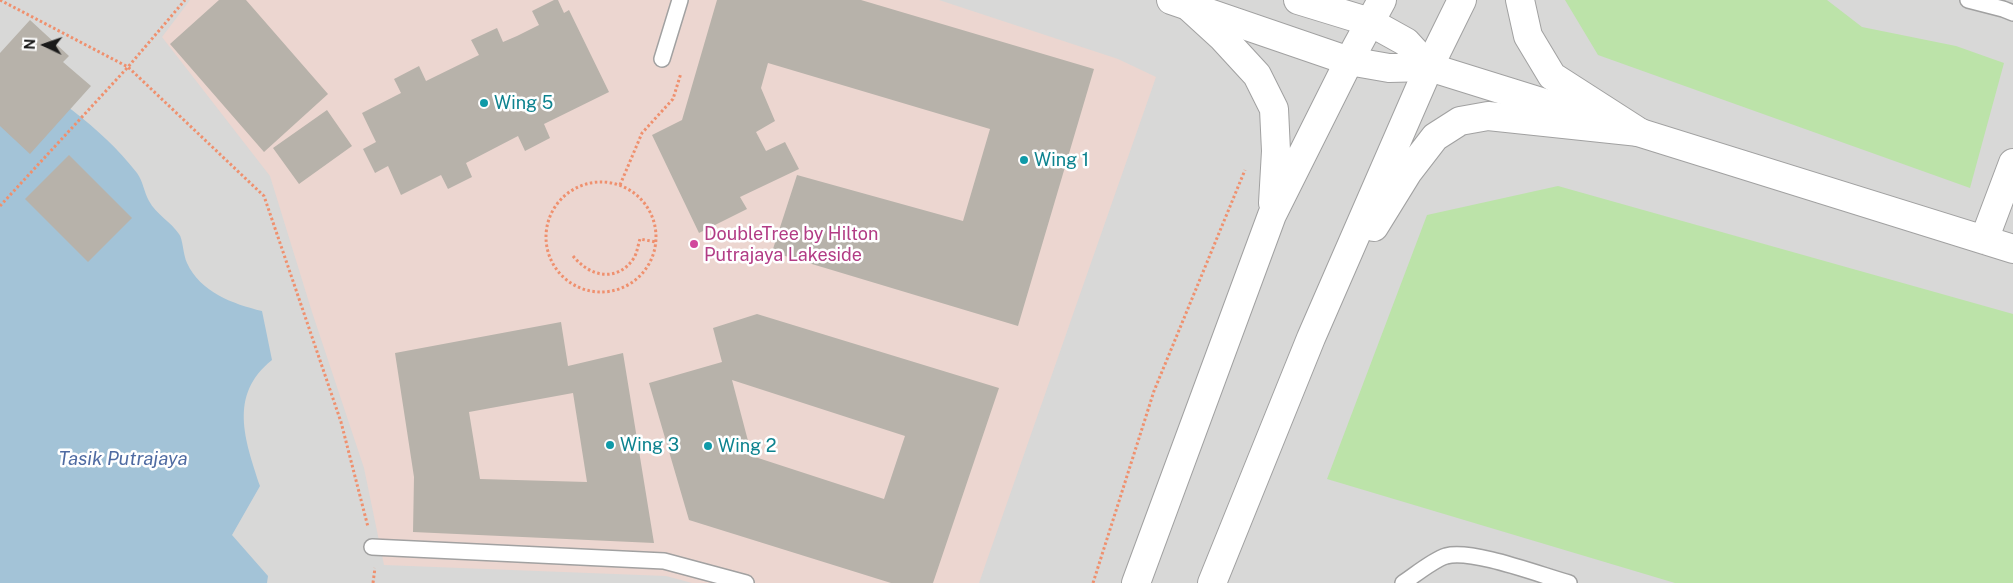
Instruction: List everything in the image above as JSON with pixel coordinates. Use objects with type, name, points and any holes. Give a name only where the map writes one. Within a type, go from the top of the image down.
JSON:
[{"type":"street","points":[[1298,0],[1376,11],[1429,66]]},
{"type":"street","points":[[1212,583],[1311,338],[1429,66],[1462,0]]},
{"type":"street","points":[[1520,0],[1528,36],[1552,76],[1639,132]]},
{"type":"street","points":[[1180,3],[1349,61],[1389,68],[1429,66],[2013,250]]},
{"type":"street","points":[[1180,3],[1223,38],[1257,75],[1274,109],[1276,151],[1272,214]]},
{"type":"street","points":[[1136,583],[1272,214],[1376,11]]},
{"type":"street","points":[[1311,338],[1373,228],[1408,172],[1435,137],[1460,121],[1488,116],[1639,132]]},
{"type":"street","points":[[1984,240],[2013,163]]},
{"type":"lane","points":[[662,59],[680,0]]},
{"type":"lane","points":[[1968,0],[2013,13]]},
{"type":"lane","points":[[372,547],[664,561],[746,583]]},
{"type":"lane","points":[[1403,583],[1443,557],[1458,553],[1475,556],[1569,583]]},
{"type":"path","points":[[0,0],[128,67],[264,196],[341,422],[363,501],[375,567],[373,583]]},
{"type":"path","points":[[0,206],[128,67],[185,0]]},
{"type":"path","points":[[620,185],[642,133],[673,99],[681,72]]},
{"type":"path","points":[[1093,583],[1154,391],[1247,165]]},
{"type":"path","points":[[602,181],[620,185],[638,196],[651,213],[655,227],[656,242],[651,260],[641,275],[627,286],[609,292],[591,291],[574,285],[560,273],[550,258],[546,240],[548,222],[555,205],[568,192],[584,184],[602,181]]},
{"type":"path","points":[[573,256],[580,265],[592,273],[608,275],[622,270],[635,257],[640,239],[656,242]]},
{"type":"shaded area","points":[[0,0],[2013,0],[2013,583],[26,583],[0,556]]},
{"type":"shaded area","name":"DoubleTree by Hilton Putrajaya Lakeside","points":[[190,0],[939,0],[1118,59],[1156,77],[979,583],[692,583],[666,576],[384,565],[364,468],[312,312],[270,176],[162,37]]},
{"type":"green space","points":[[1565,0],[1827,0],[1862,27],[1956,46],[2004,63],[1970,188],[1598,55]]},
{"type":"green space","points":[[1558,186],[2013,314],[2013,583],[1675,583],[1327,479],[1427,215]]},
{"type":"water","name":"Tasik Putrajaya","points":[[0,59],[73,111],[107,140],[122,156],[139,176],[152,206],[179,234],[187,263],[200,282],[218,295],[240,305],[262,311],[272,360],[258,374],[249,388],[245,403],[244,419],[249,452],[260,486],[232,535],[268,576],[267,583],[0,583]]},
{"type":"building","points":[[219,0],[246,0],[328,94],[264,152],[170,44]]},
{"type":"building","name":"Wing 5","points":[[554,0],[558,0],[564,13],[569,10],[609,92],[544,124],[550,138],[525,151],[518,136],[466,163],[472,177],[448,189],[441,175],[401,195],[388,166],[375,173],[363,149],[376,142],[362,113],[401,93],[394,79],[419,66],[426,81],[479,55],[471,40],[497,28],[503,42],[517,36],[539,25],[532,11]]},
{"type":"building","name":"Wing 1","points":[[717,0],[861,0],[1094,69],[1018,326],[772,252],[797,175],[963,221],[990,129],[768,63],[761,88],[775,121],[756,132],[766,151],[785,142],[799,169],[740,197],[747,209],[699,233],[652,135],[682,120]]},
{"type":"building","points":[[30,20],[69,56],[63,62],[91,86],[30,154],[0,126],[0,53]]},
{"type":"building","points":[[327,110],[352,146],[299,184],[273,148]]},
{"type":"building","points":[[69,155],[132,218],[88,262],[25,199]]},
{"type":"building","name":"Wing 2","points":[[757,314],[999,388],[933,583],[891,583],[689,520],[649,383],[722,362],[713,328]],"holes":[[[732,380],[905,436],[884,499],[752,456]]]},
{"type":"building","name":"Wing 3","points":[[561,322],[568,366],[623,353],[654,543],[413,532],[414,477],[395,353]],"holes":[[[573,393],[587,482],[480,479],[469,412]]]},
{"type":"place","name":"Wing 5","points":[[484,103]]},
{"type":"place","name":"Wing 1","points":[[1024,160]]},
{"type":"place","name":"DoubleTree by Hilton Putrajaya Lakeside","points":[[694,244]]},
{"type":"place","name":"Wing 3","points":[[610,445]]},
{"type":"place","name":"Wing 2","points":[[708,446]]}]
